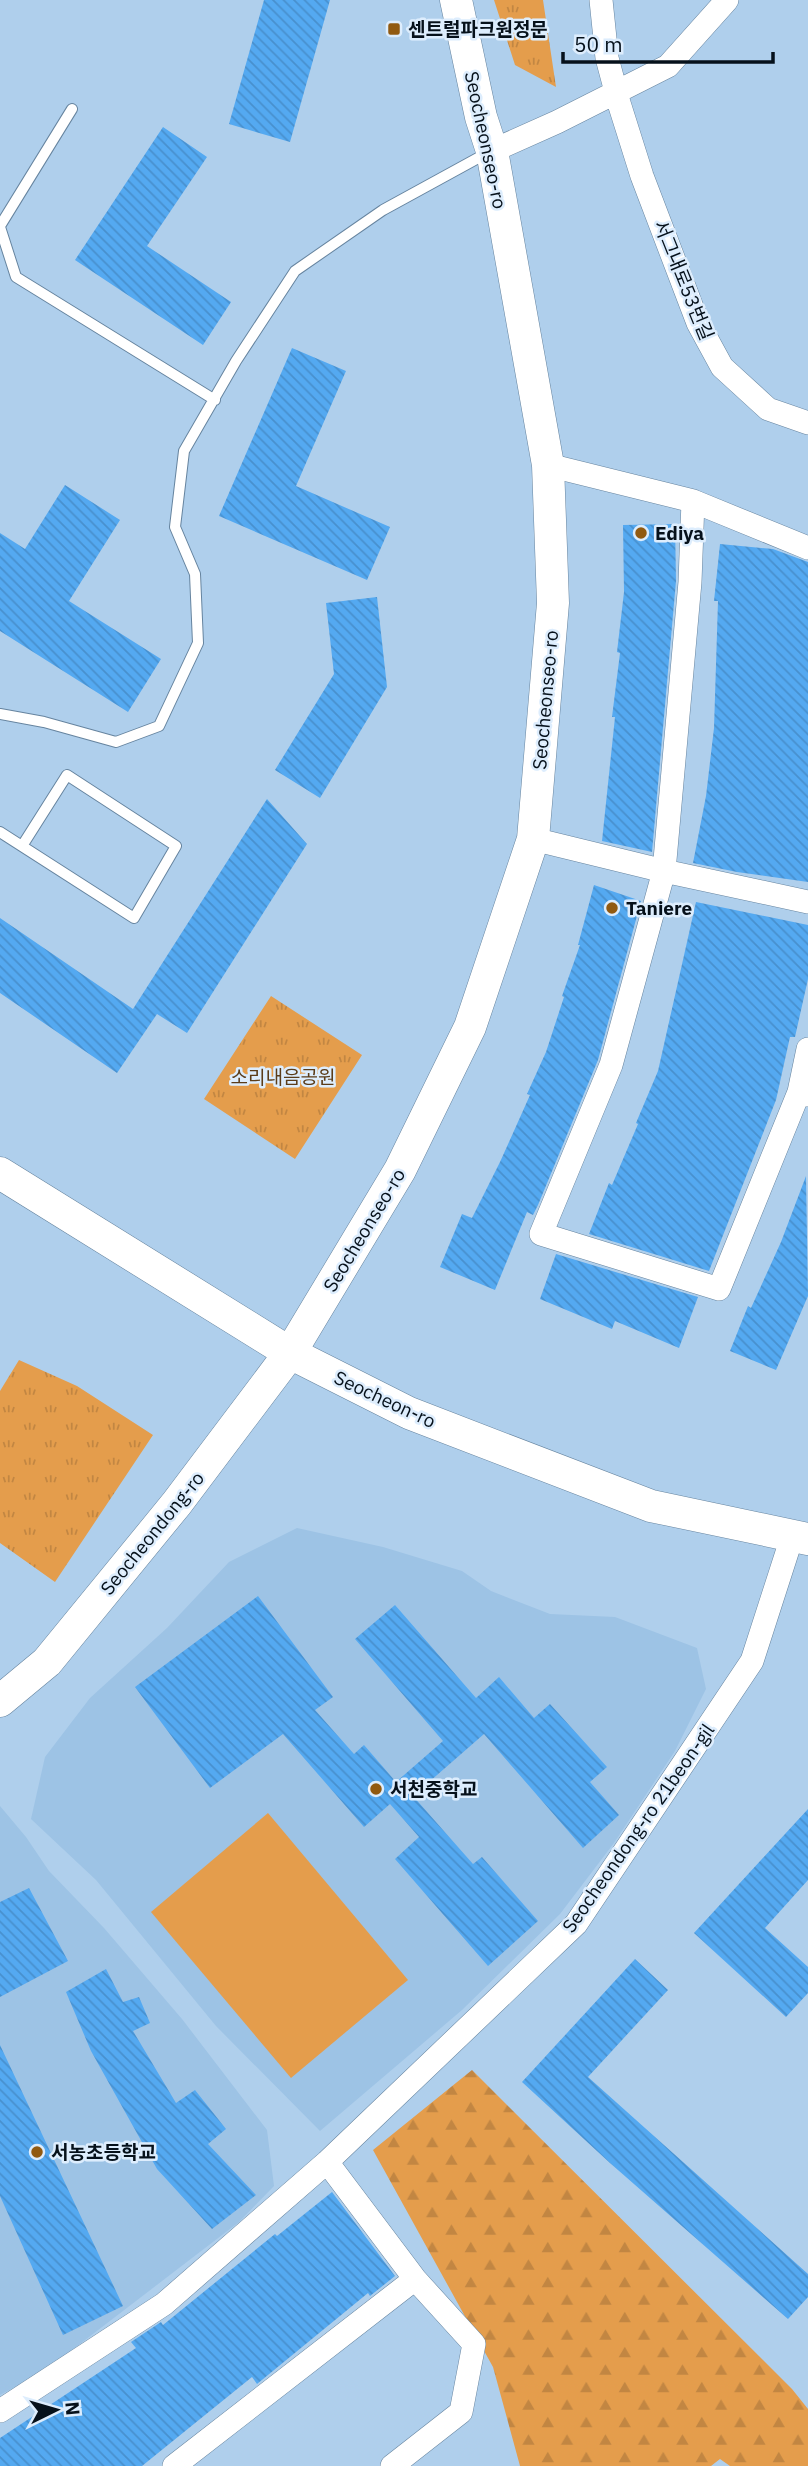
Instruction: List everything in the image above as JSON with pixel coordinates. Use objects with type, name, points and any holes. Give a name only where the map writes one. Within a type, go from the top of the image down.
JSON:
[{"type":"street","name":"Seocheonseo-ro","points":[[290,1353],[400,1170],[470,1027],[533,839],[553,603],[548,465],[492,151],[481,117],[456,0]]},
{"type":"street","name":"서그내로53번길","points":[[601,0],[607,58],[616,92],[642,176],[694,311],[722,367],[768,409],[808,423]]},
{"type":"street","points":[[492,151],[668,66],[726,0]]},
{"type":"street","points":[[548,465],[693,501],[808,548]]},
{"type":"street","points":[[693,501],[690,582],[664,871],[611,1065],[541,1234],[719,1289],[803,1093],[808,1049]]},
{"type":"street","points":[[533,839],[808,902]]},
{"type":"street","name":"Seocheon-ro","points":[[0,1173],[290,1353],[409,1413],[651,1506],[800,1538]]},
{"type":"street","name":"Seocheondong-ro","points":[[0,1701],[47,1662],[177,1503],[290,1353]]},
{"type":"street","name":"Seocheondong-ro 21beon-gil","points":[[0,2411],[164,2304],[327,2162],[576,1924],[752,1661],[800,1538]]},
{"type":"street","points":[[327,2162],[415,2279],[474,2344],[461,2412],[392,2466]]},
{"type":"street","points":[[174,2466],[415,2279]]},
{"type":"lane","points":[[72,109],[0,227],[16,277],[215,400]]},
{"type":"lane","points":[[0,714],[44,722],[116,742],[159,726],[198,643],[195,574],[175,527],[184,451],[236,361],[295,271],[383,211],[492,151]]},
{"type":"lane","points":[[0,832],[134,918],[176,846],[67,775],[22,846]]},
{"type":"shaded area","points":[[297,1528],[383,1547],[462,1571],[491,1591],[550,1614],[615,1617],[697,1648],[706,1689],[675,1751],[614,1843],[560,1914],[462,2010],[320,2131],[216,2026],[96,1880],[31,1819],[45,1757],[90,1698],[167,1628],[229,1562]]},
{"type":"shaded area","points":[[0,1806],[26,1837],[49,1871],[104,1928],[182,2019],[267,2130],[274,2186],[239,2222],[46,2370],[0,2395]]},
{"type":"green space","points":[[494,0],[543,0],[556,87],[515,65]]},
{"type":"green space","name":"소리내음공원","points":[[271,996],[362,1055],[295,1159],[204,1099]]},
{"type":"green space","points":[[19,1360],[77,1386],[153,1435],[55,1582],[0,1543],[0,1391]]},
{"type":"green space","points":[[268,1813],[408,1980],[291,2078],[151,1912]]},
{"type":"green space","points":[[472,2070],[792,2389],[808,2409],[808,2466],[730,2466],[720,2459],[711,2466],[520,2466],[493,2367],[373,2150]]},
{"type":"building","points":[[264,0],[330,0],[290,142],[229,124]]},
{"type":"building","points":[[163,127],[207,157],[147,246],[231,302],[203,345],[75,260]]},
{"type":"building","points":[[292,348],[346,371],[296,486],[390,527],[367,580],[219,516]]},
{"type":"building","points":[[65,485],[120,520],[69,601],[161,659],[128,712],[0,631],[0,533],[25,549]]},
{"type":"building","points":[[675,524],[676,581],[652,852],[602,841],[620,653],[617,652],[624,592],[623,525]]},
{"type":"building","points":[[720,544],[773,549],[808,562],[808,882],[693,863],[706,796],[714,728],[718,601],[714,601]]},
{"type":"building","points":[[377,597],[387,687],[320,798],[275,770],[334,674],[326,603]]},
{"type":"building","points":[[267,799],[307,844],[187,1033],[157,1014],[117,1073],[0,993],[0,918],[133,1009]]},
{"type":"building","points":[[594,885],[641,901],[598,1060],[538,1205],[533,1215],[527,1212],[495,1290],[440,1267],[462,1214],[472,1218],[530,1095],[527,1094],[546,1052],[580,945]]},
{"type":"building","points":[[696,902],[808,925],[808,979],[795,1037],[790,1037],[776,1100],[709,1271],[589,1234],[609,1183],[612,1185],[638,1124],[636,1123],[658,1071]]},
{"type":"building","points":[[806,1176],[808,1296],[776,1370],[730,1351],[748,1306],[751,1308],[781,1242]]},
{"type":"building","points":[[556,1254],[698,1297],[679,1348],[615,1321],[612,1329],[540,1299]]},
{"type":"building","points":[[258,1596],[333,1697],[315,1710],[354,1754],[364,1745],[396,1782],[443,1741],[355,1639],[395,1605],[476,1698],[499,1677],[534,1718],[550,1704],[607,1767],[590,1782],[619,1815],[583,1848],[484,1734],[413,1796],[473,1864],[482,1857],[538,1921],[488,1966],[395,1859],[419,1837],[390,1804],[364,1827],[283,1734],[210,1788],[135,1687]]},
{"type":"building","points":[[808,1809],[808,1880],[765,1928],[808,1967],[808,1993],[786,2017],[694,1933]]},
{"type":"building","points":[[29,1888],[68,1961],[0,1997],[0,1902]]},
{"type":"building","points":[[635,1959],[668,1990],[588,2077],[808,2274],[808,2297],[788,2319],[522,2082]]},
{"type":"building","points":[[106,1969],[123,2002],[139,1997],[150,2023],[133,2031],[176,2103],[195,2090],[226,2129],[208,2144],[256,2195],[212,2229],[157,2169],[91,2051],[66,1992]]},
{"type":"building","points":[[0,2045],[123,2306],[63,2335],[0,2196]]},
{"type":"building","points":[[332,2192],[395,2276],[370,2296],[368,2293],[257,2384],[252,2377],[142,2466],[0,2466],[0,2438],[136,2348],[131,2342],[161,2322],[163,2325],[275,2234],[277,2236]]},
{"type":"place","name":"센트럴파크원정문","points":[[394,29]]},
{"type":"place","name":"Ediya","points":[[641,533]]},
{"type":"place","name":"Taniere","points":[[612,908]]},
{"type":"place","name":"서천중학교","points":[[376,1789]]},
{"type":"place","name":"서농초등학교","points":[[37,2152]]}]
